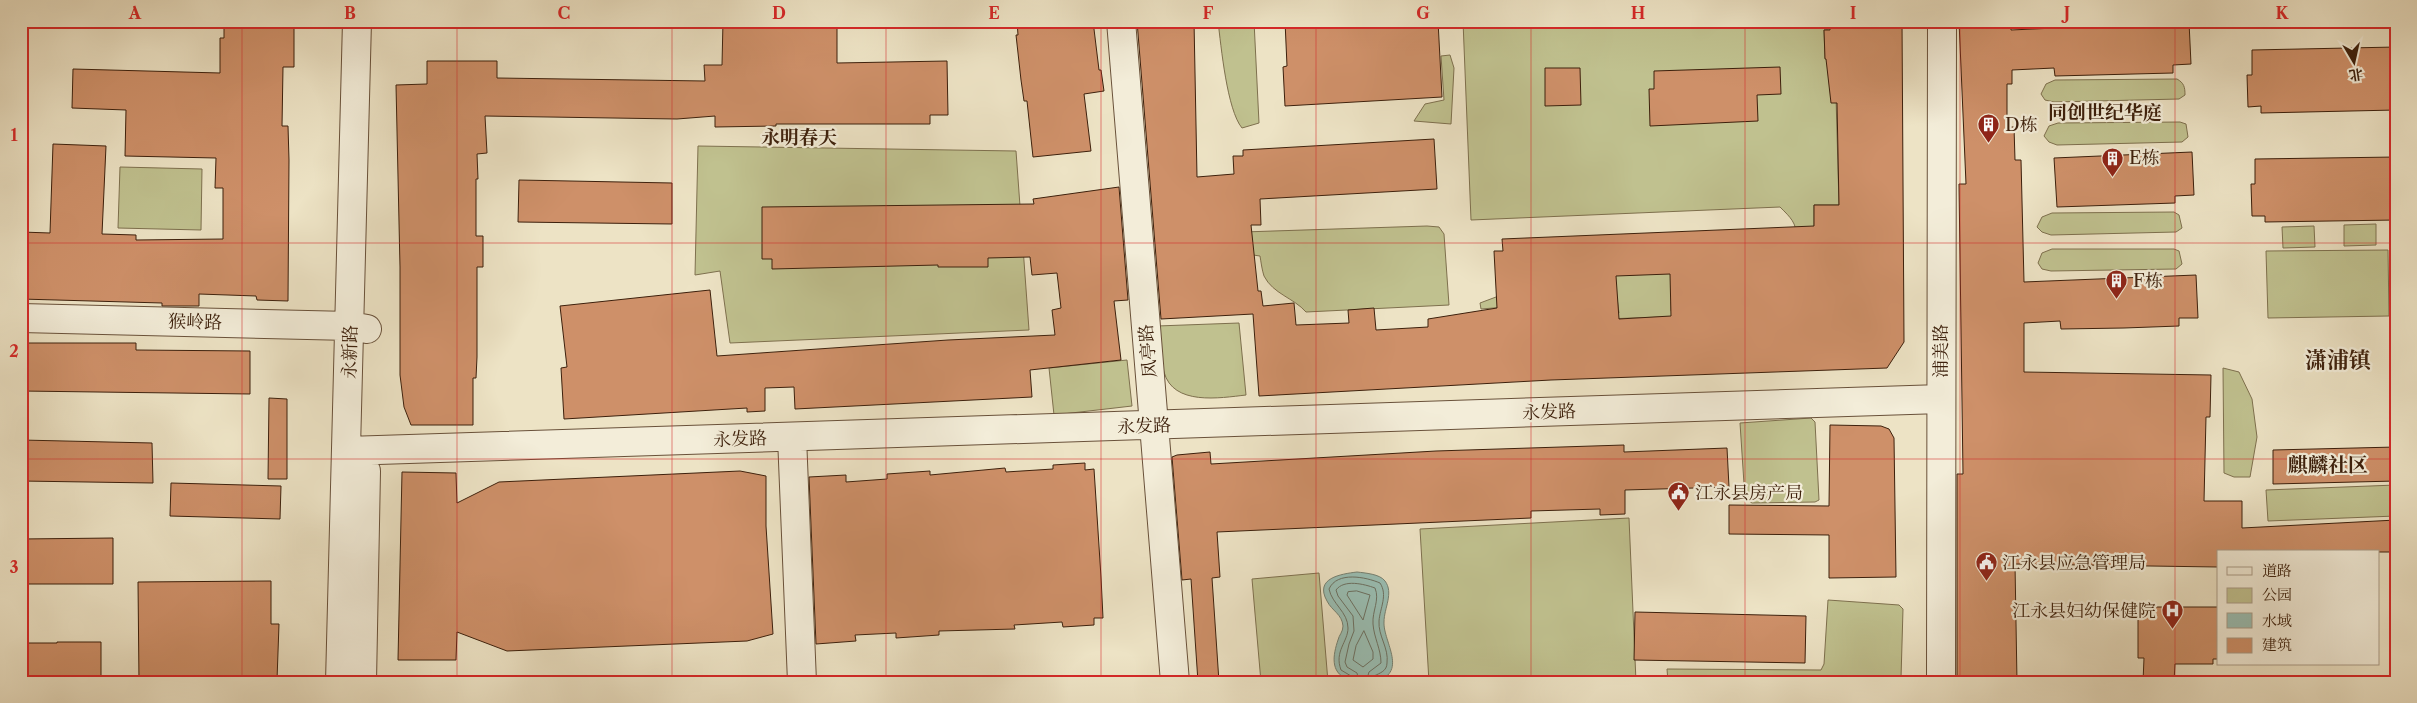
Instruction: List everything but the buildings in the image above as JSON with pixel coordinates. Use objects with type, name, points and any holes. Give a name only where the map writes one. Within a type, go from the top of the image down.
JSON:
[{"type":"street","name":"永新路","points":[[357,21],[359,328],[357,450],[362,682]]},
{"type":"street","name":"永新路","points":[[359,328],[374,21]]},
{"type":"street","name":"凤亭路","points":[[1121,21],[1175,682]]},
{"type":"street","name":"浦美路","points":[[1941,682],[1942,21]]},
{"type":"street","name":"猴岭路","points":[[21,318],[359,328]]},
{"type":"street","name":"永发路","points":[[357,450],[1154,426],[1941,399]]},
{"type":"street","points":[[792,437],[802,682]]},
{"type":"street","name":"永新路","points":[[340,682],[357,450]]},
{"type":"green space","points":[[1218,21],[1254,21],[1259,123],[1242,128],[1232,107],[1225,77]]},
{"type":"green space","points":[[1463,21],[1830,21],[1830,29],[1824,30],[1825,58],[1842,58],[1836,97],[1839,205],[1814,205],[1814,231],[1671,302],[1671,311],[1804,312],[1576,320],[1619,313],[1617,298],[1481,309],[1480,303],[1496,297],[1507,288],[1797,238],[1792,221],[1780,207],[1471,220]]},
{"type":"green space","points":[[1450,55],[1454,68],[1451,124],[1414,121],[1425,104],[1444,100],[1441,56]]},
{"type":"green space","points":[[2177,79],[2183,84],[2185,90],[2185,95],[2179,99],[2054,102],[2045,100],[2041,94],[2046,84],[2055,80]]},
{"type":"green space","points":[[2180,122],[2186,124],[2188,137],[2182,142],[2057,145],[2049,142],[2044,136],[2049,126],[2058,123]]},
{"type":"green space","points":[[698,146],[1016,151],[1029,330],[730,343],[720,271],[695,275]]},
{"type":"green space","points":[[120,167],[202,169],[201,230],[118,228]]},
{"type":"green space","points":[[2174,212],[2179,215],[2182,228],[2176,232],[2051,235],[2042,232],[2037,227],[2042,217],[2052,213]]},
{"type":"green space","points":[[2376,224],[2376,245],[2344,246],[2344,225]]},
{"type":"green space","points":[[2314,226],[2315,247],[2283,248],[2282,227]]},
{"type":"green space","points":[[1439,227],[1444,234],[1449,305],[1306,312],[1296,303],[1278,292],[1268,282],[1264,276],[1260,256],[1246,254],[1243,232]]},
{"type":"green space","points":[[2052,249],[2174,249],[2179,251],[2182,264],[2176,269],[2051,271],[2042,269],[2038,263],[2042,253]]},
{"type":"green space","points":[[2388,250],[2389,316],[2268,318],[2266,251]]},
{"type":"green space","points":[[1239,323],[1246,395],[1211,398],[1199,397],[1187,395],[1169,383],[1161,361],[1157,326]]},
{"type":"green space","points":[[1127,360],[1132,406],[1054,415],[1049,368]]},
{"type":"green space","points":[[2223,368],[2239,372],[2252,399],[2257,437],[2250,477],[2234,477],[2224,473]]},
{"type":"green space","points":[[1811,418],[1815,422],[1819,500],[1815,502],[1752,503],[1745,499],[1740,423]]},
{"type":"green space","points":[[2396,485],[2396,516],[2268,521],[2266,490]]},
{"type":"green space","points":[[1629,518],[1636,682],[1429,682],[1420,529]]},
{"type":"green space","points":[[1319,573],[1328,682],[1261,682],[1252,579]]},
{"type":"green space","points":[[1828,600],[1899,605],[1903,609],[1901,678],[1897,681],[1668,682],[1667,669],[1821,670],[1824,664]]},
{"type":"water","points":[[1357,572],[1380,577],[1385,581],[1389,590],[1384,622],[1392,656],[1392,665],[1390,672],[1384,678],[1373,682],[1360,682],[1342,676],[1335,668],[1334,662],[1336,646],[1343,626],[1341,618],[1327,601],[1324,587],[1327,582],[1337,576]]},
{"type":"place","name":"D栋","points":[[1989,144]]},
{"type":"place","name":"E栋","points":[[2113,177]]},
{"type":"place","name":"F栋","points":[[2117,300]]},
{"type":"place","name":"江永县房产局","points":[[1679,512]]},
{"type":"place","name":"江永县应急管理局","points":[[1986,582]]},
{"type":"place","name":"江永县妇幼保健院","points":[[2172,630]]},
{"type":"district","name":"同创世纪华庭","points":[[2105,112]]},
{"type":"district","name":"永明春天","points":[[799,137]]},
{"type":"district","name":"潇浦镇","points":[[2338,360]]},
{"type":"district","name":"麒麟社区","points":[[2328,465]]}]
